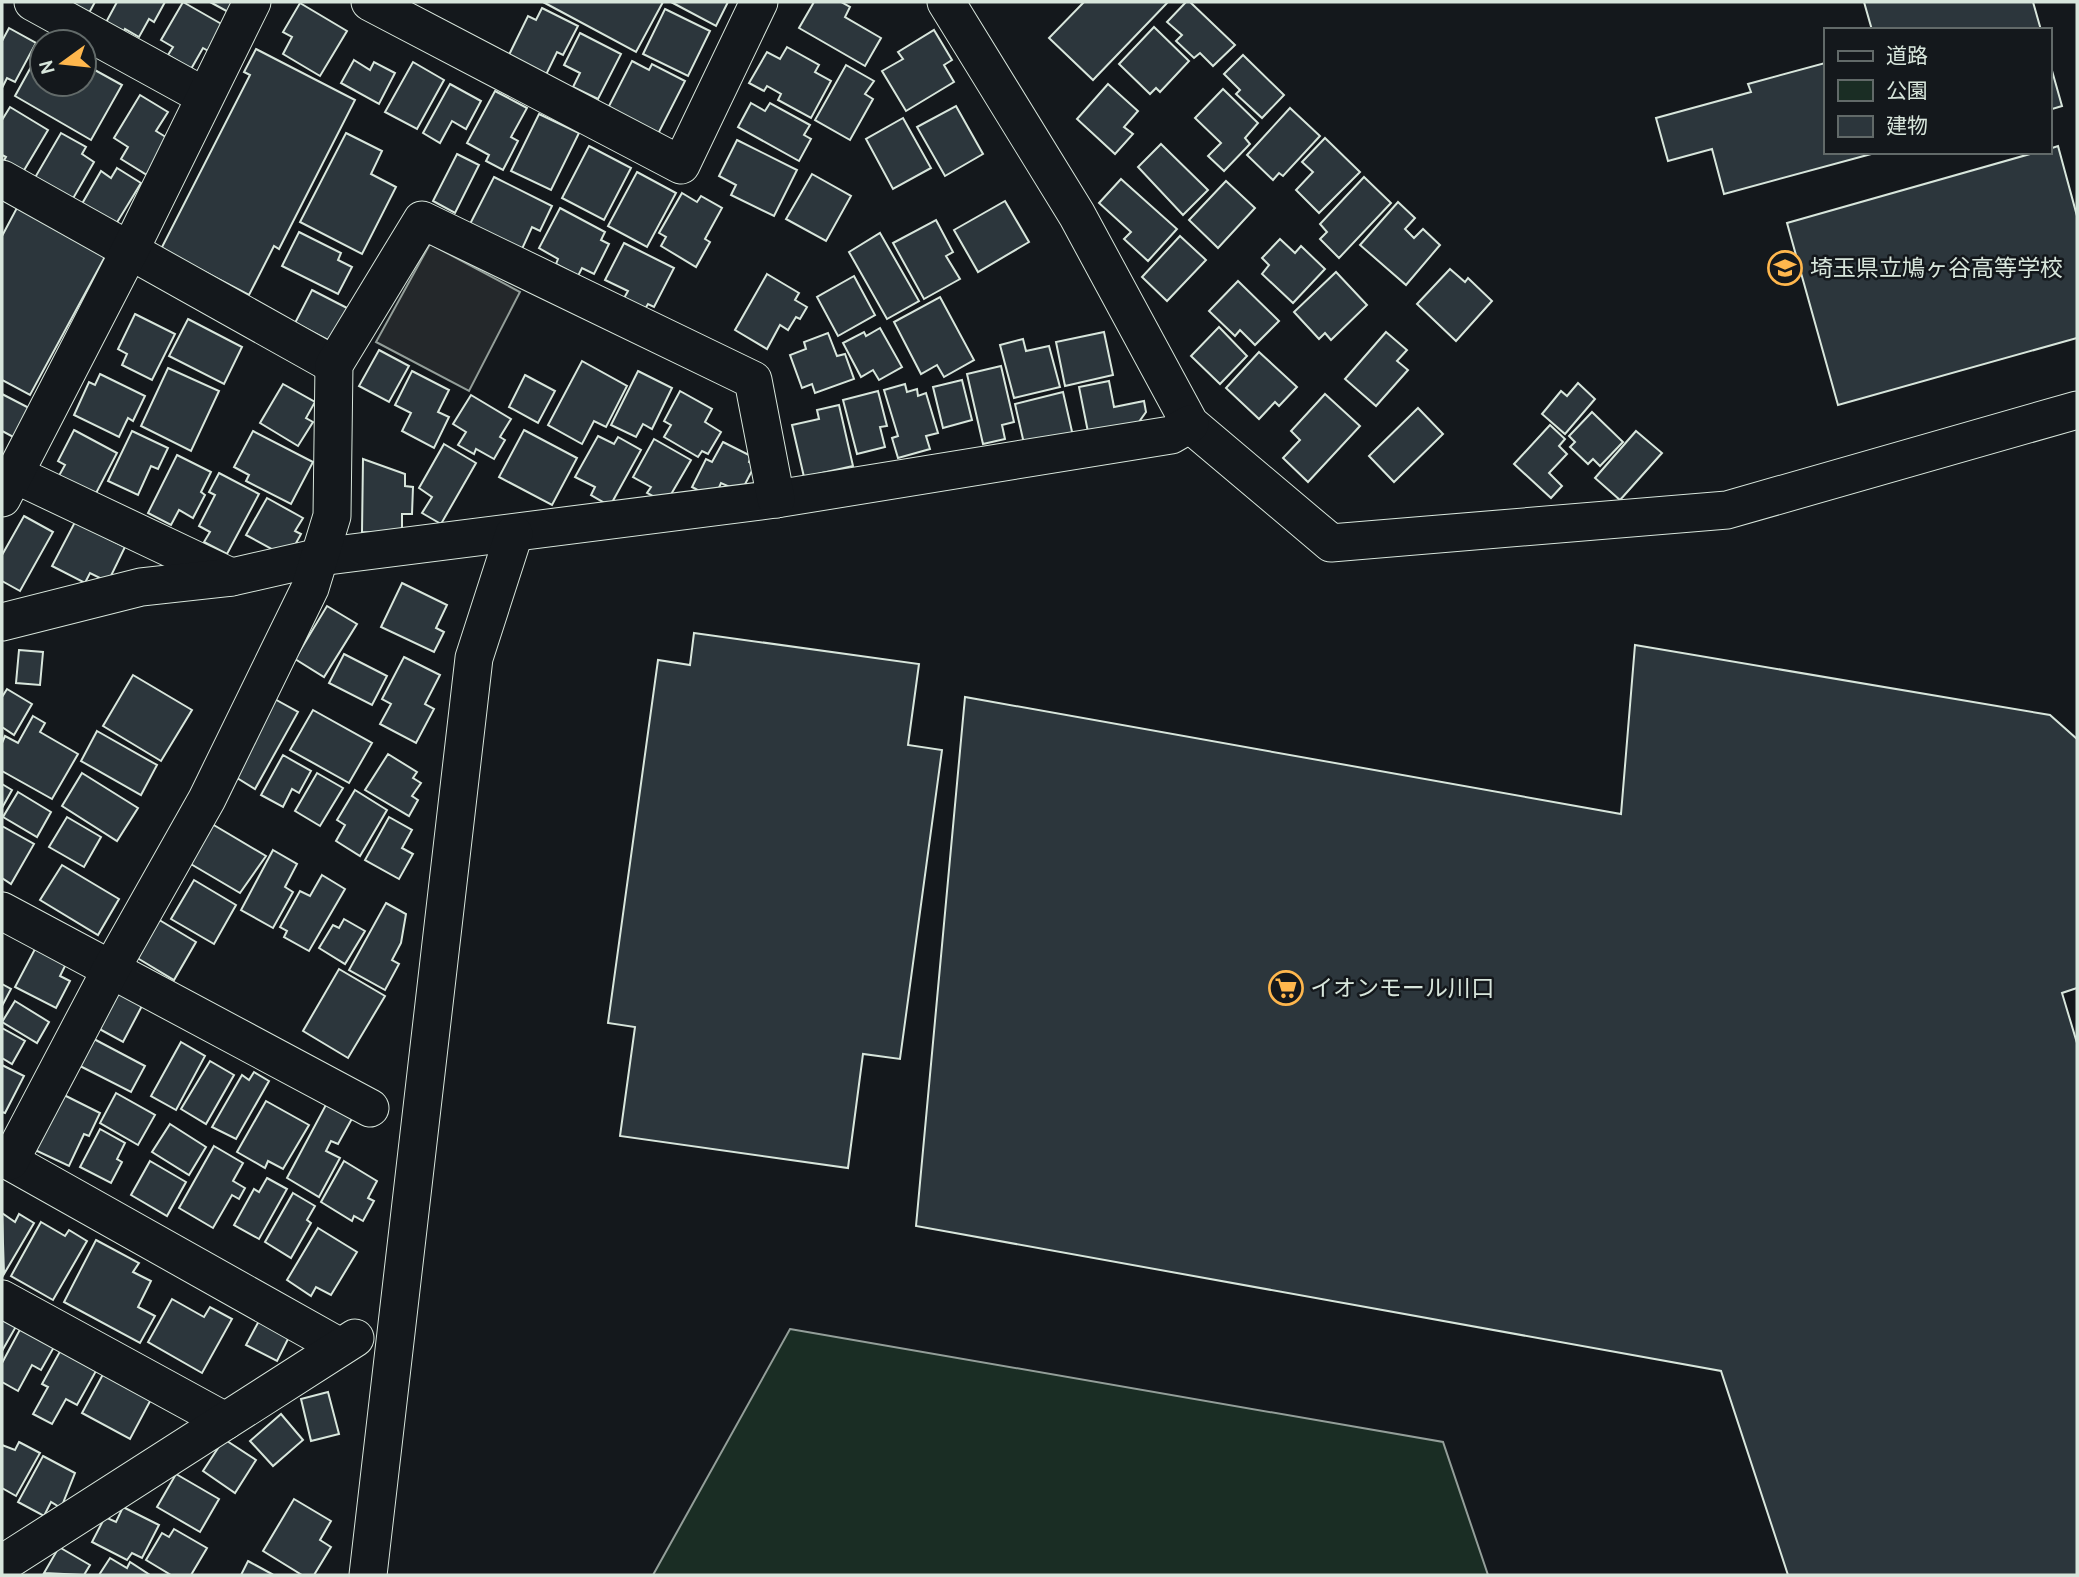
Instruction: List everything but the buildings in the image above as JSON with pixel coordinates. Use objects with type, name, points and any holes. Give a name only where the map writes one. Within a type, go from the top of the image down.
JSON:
[{"type":"street","points":[[33,2],[204,96]]},
{"type":"street","points":[[232,577],[8,486],[130,250],[252,2]]},
{"type":"street","points":[[370,2],[681,165],[758,2]]},
{"type":"street","points":[[948,2],[1077,215],[1191,424],[1331,543],[1727,510],[2077,410]]},
{"type":"street","points":[[4,185],[130,250],[334,365]]},
{"type":"street","points":[[2,1564],[348,1343],[6,1159],[213,787],[310,588],[332,516],[334,365],[422,220],[753,380],[776,499]]},
{"type":"street","points":[[2,622],[141,587],[232,577],[320,557],[776,499],[1171,435],[1191,424]]},
{"type":"street","points":[[368,1575],[474,658],[514,534]]},
{"type":"street","points":[[2,911],[370,1108]]},
{"type":"street","points":[[2,1298],[225,1421]]},
{"type":"green space","points":[[790,1329],[1443,1442],[1488,1575],[653,1575]]},
{"type":"shaded area","points":[[430,244],[520,292],[469,391],[376,342]]},
{"type":"place","name":"埼玉県立鳩ヶ谷高等学校","points":[[1785,268]]},
{"type":"place","name":"イオンモール川口","points":[[1286,988]]}]
